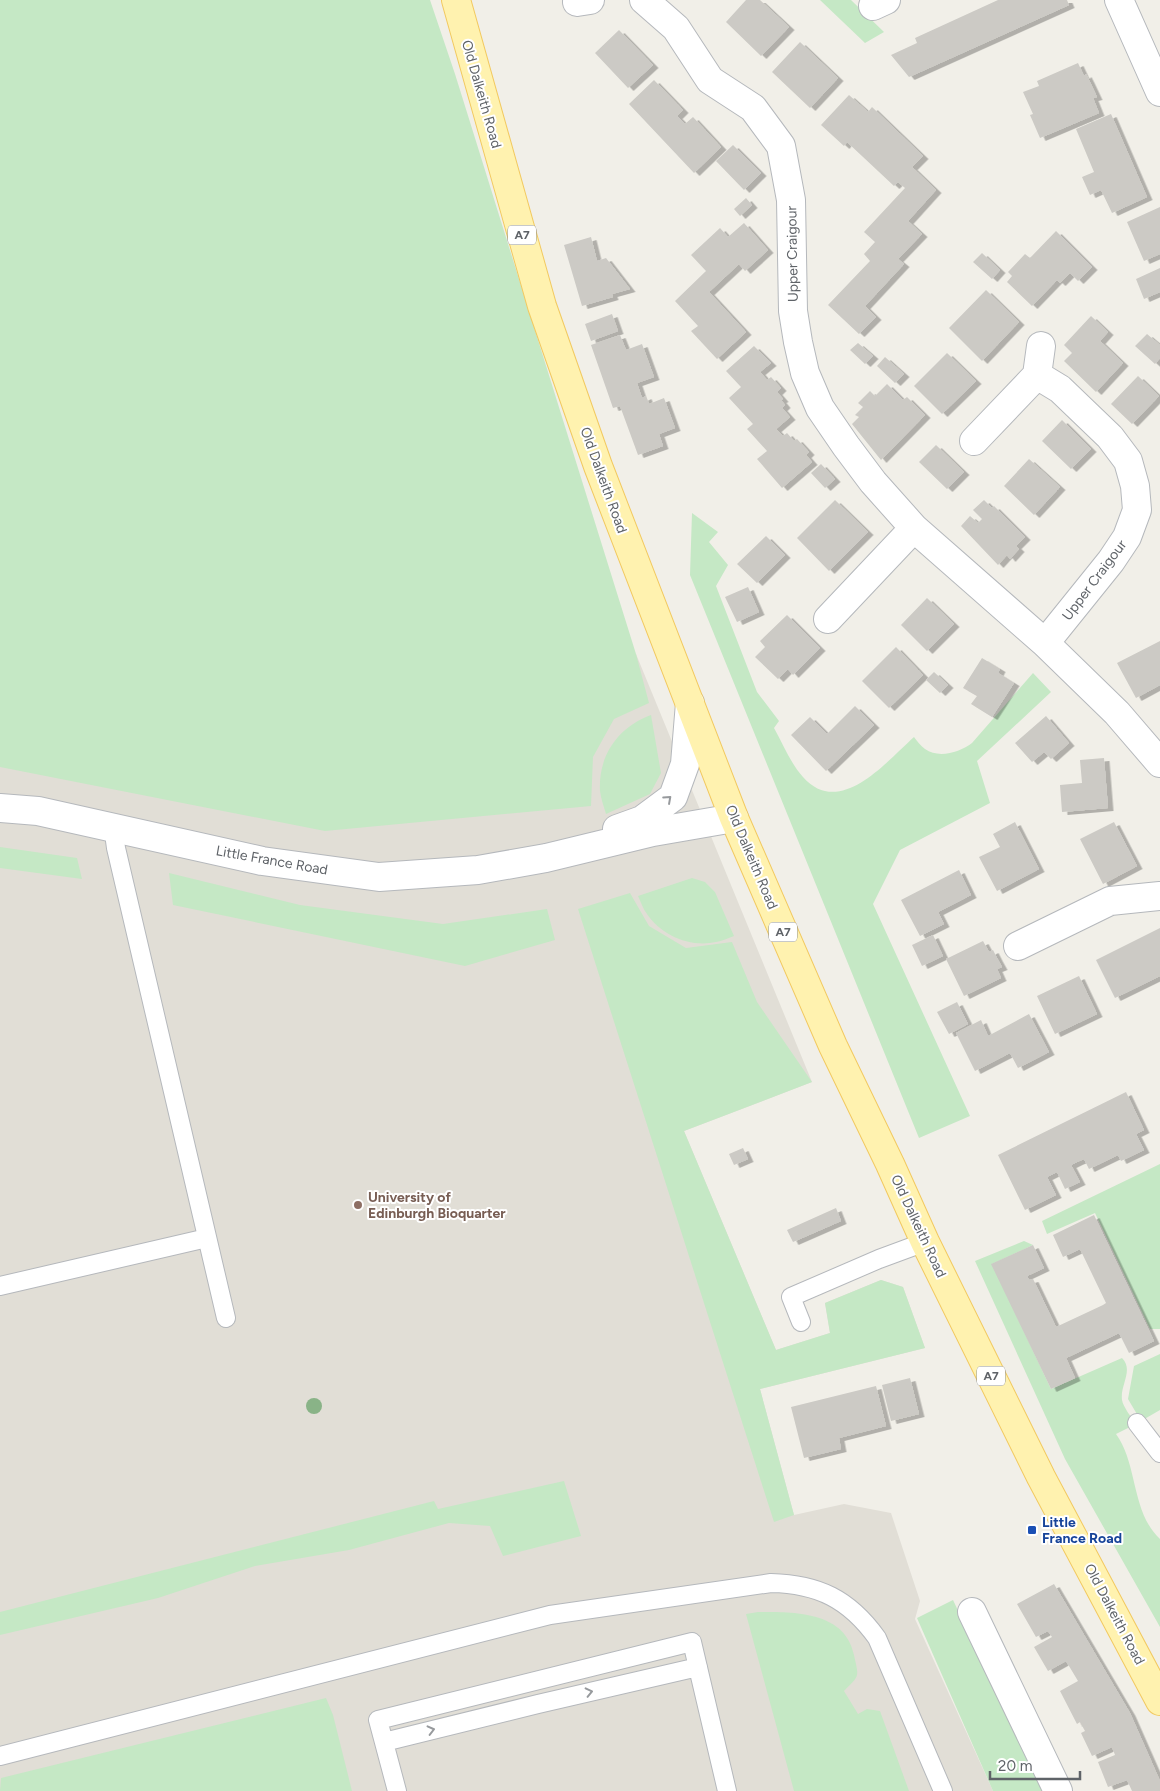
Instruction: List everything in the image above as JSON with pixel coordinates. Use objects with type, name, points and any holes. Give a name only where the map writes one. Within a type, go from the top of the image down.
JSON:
[{"type":"main road","name":"Old Dalkeith Road","points":[[456,0],[542,306],[598,466],[734,818],[833,1046],[925,1242],[1041,1477],[1160,1701]]},
{"type":"street","name":"Upper Craigour","points":[[644,0],[676,28],[710,80],[753,108],[782,146],[791,200],[793,311],[805,373],[820,408],[873,482],[914,528],[1045,643],[1118,713],[1160,763]]},
{"type":"street","points":[[1119,0],[1160,92]]},
{"type":"street","points":[[974,441],[1037,375],[1040,346]]},
{"type":"street","name":"Upper Craigour","points":[[1037,375],[1060,389],[1110,437],[1128,461],[1135,486],[1137,510],[1127,537],[1111,561],[1045,643]]},
{"type":"street","points":[[828,619],[914,528]]},
{"type":"street","name":"Little France Road","points":[[546,858],[642,820],[673,797],[685,764],[690,703]]},
{"type":"street","name":"Little France Road","points":[[0,808],[38,811],[113,826],[262,861],[379,877],[478,870],[546,858],[653,832],[734,818]]},
{"type":"street","points":[[1018,946],[1110,901],[1160,896]]},
{"type":"street","points":[[972,1612],[1058,1791]]},
{"type":"lane","points":[[113,826],[116,848],[226,1318]]},
{"type":"lane","points":[[0,1286],[207,1238]]},
{"type":"lane","points":[[801,1322],[791,1297],[879,1259],[925,1242]]},
{"type":"lane","points":[[1137,1423],[1160,1453]]},
{"type":"lane","points":[[3,1755],[550,1615],[771,1583],[789,1583],[807,1586],[824,1592],[840,1601],[866,1623],[876,1638],[943,1791]]},
{"type":"lane","points":[[397,1791],[378,1720],[692,1642],[728,1791]]},
{"type":"lane","points":[[384,1742],[538,1704],[698,1668]]},
{"type":"shaded area","name":"University of Edinburgh Bioquarter","points":[[0,644],[636,654],[812,1082],[684,1131],[776,1350],[830,1333],[825,1303],[881,1280],[903,1287],[925,1348],[760,1389],[794,1515],[844,1504],[891,1513],[920,1601],[915,1619],[993,1791],[0,1791]]},
{"type":"green space","points":[[0,0],[430,0],[455,74],[636,654],[649,703],[614,719],[593,757],[591,806],[325,831],[0,767]]},
{"type":"green space","points":[[820,0],[851,0],[884,32],[865,43]]},
{"type":"green space","points":[[692,513],[718,532],[709,542],[728,565],[716,586],[757,692],[779,721],[774,728],[787,754],[803,777],[817,788],[832,792],[847,789],[862,782],[914,737],[925,749],[937,754],[949,753],[967,746],[972,743],[1033,673],[1051,692],[977,761],[990,803],[900,850],[873,904],[970,1116],[919,1138],[690,575]]},
{"type":"green space","points":[[651,715],[661,773],[650,794],[606,814],[600,791],[600,778],[602,766],[612,744],[629,727]]},
{"type":"green space","points":[[0,847],[77,858],[82,879],[0,868]]},
{"type":"green space","points":[[169,873],[300,905],[443,924],[547,909],[555,940],[465,966],[173,905]]},
{"type":"green space","points":[[692,878],[705,882],[715,892],[734,936],[718,942],[696,943],[686,941],[668,934],[647,914],[638,896]]},
{"type":"green space","points":[[630,893],[649,926],[686,948],[732,942],[757,1002],[812,1082],[684,1131],[776,1350],[830,1333],[825,1303],[881,1280],[903,1287],[925,1348],[760,1389],[794,1515],[774,1522],[578,909]]},
{"type":"green space","points":[[1160,1164],[1160,1329],[1150,1329],[1095,1213],[1047,1234],[1042,1221]]},
{"type":"green space","points":[[1024,1241],[1033,1245],[992,1264],[1051,1389],[1122,1358],[1127,1368],[1122,1400],[1136,1424],[1116,1434],[1128,1459],[1144,1515],[1160,1539],[1160,1627],[1065,1459],[975,1261]]},
{"type":"green space","points":[[1160,1354],[1160,1410],[1141,1421],[1128,1399],[1134,1366]]},
{"type":"green space","points":[[564,1481],[581,1536],[503,1556],[490,1526],[449,1523],[349,1550],[255,1566],[158,1598],[0,1635],[0,1612],[434,1501],[438,1509]]},
{"type":"green space","points":[[953,1600],[1044,1791],[993,1791],[917,1618]]},
{"type":"green space","points":[[758,1612],[802,1614],[816,1617],[829,1622],[840,1630],[849,1641],[857,1672],[856,1679],[844,1691],[858,1714],[867,1709],[880,1711],[909,1791],[794,1791],[746,1614]]},
{"type":"green space","points":[[326,1698],[333,1715],[352,1791],[0,1791],[1,1778]]},
{"type":"building","points":[[746,0],[760,0],[789,27],[761,56],[726,22]]},
{"type":"building","points":[[998,0],[1067,0],[1069,5],[909,77],[891,55],[917,43],[915,38]]},
{"type":"building","points":[[619,30],[653,65],[628,88],[595,53]]},
{"type":"building","points":[[800,42],[838,78],[810,108],[772,72]]},
{"type":"building","points":[[1078,63],[1084,76],[1086,74],[1097,97],[1093,98],[1099,113],[1040,138],[1030,115],[1033,114],[1023,92],[1039,86],[1037,81]]},
{"type":"building","points":[[654,80],[683,110],[677,116],[685,124],[693,117],[721,147],[694,173],[629,104]]},
{"type":"building","points":[[849,95],[868,112],[872,107],[923,156],[912,167],[936,190],[908,221],[922,234],[898,259],[904,264],[865,306],[876,317],[859,334],[828,305],[870,261],[864,254],[875,242],[864,232],[905,188],[898,182],[894,186],[847,142],[844,146],[821,125]]},
{"type":"building","points":[[1111,114],[1147,197],[1112,213],[1101,190],[1090,195],[1082,177],[1094,172],[1076,129]]},
{"type":"building","points":[[733,145],[761,173],[744,190],[716,161]]},
{"type":"building","points":[[746,198],[752,205],[740,216],[734,209]]},
{"type":"building","points":[[1160,207],[1160,254],[1144,261],[1127,222]]},
{"type":"building","points":[[744,223],[768,250],[745,271],[739,264],[709,292],[746,332],[717,359],[691,331],[698,326],[675,301],[706,271],[691,255],[720,228],[728,237]]},
{"type":"building","points":[[1056,231],[1092,267],[1078,281],[1070,273],[1060,283],[1057,280],[1032,306],[1007,282],[1012,276],[1008,272],[1025,254],[1030,258]]},
{"type":"building","points":[[591,237],[597,261],[606,258],[630,289],[612,294],[613,297],[582,306],[564,245]]},
{"type":"building","points":[[982,253],[1000,270],[992,279],[973,262]]},
{"type":"building","points":[[1160,268],[1160,292],[1144,299],[1136,279]]},
{"type":"building","points":[[986,290],[1019,322],[982,361],[949,328]]},
{"type":"building","points":[[612,314],[618,331],[591,341],[585,324]]},
{"type":"building","points":[[1091,316],[1108,332],[1100,341],[1123,363],[1096,392],[1064,361],[1072,353],[1064,345]]},
{"type":"building","points":[[1147,334],[1160,345],[1160,358],[1155,364],[1135,346]]},
{"type":"building","points":[[620,335],[626,350],[642,344],[654,377],[637,383],[642,398],[646,396],[649,404],[664,398],[675,428],[659,434],[663,446],[638,455],[620,406],[613,408],[591,345]]},
{"type":"building","points":[[858,343],[873,356],[865,364],[850,350]]},
{"type":"building","points":[[754,346],[771,363],[760,372],[767,380],[771,377],[781,388],[777,392],[785,405],[782,408],[790,417],[776,429],[783,436],[787,433],[794,441],[797,439],[809,452],[806,455],[812,462],[782,488],[757,459],[767,451],[747,429],[753,424],[729,398],[741,387],[726,371]]},
{"type":"building","points":[[947,353],[976,381],[942,414],[914,386]]},
{"type":"building","points":[[885,357],[904,374],[895,383],[877,366]]},
{"type":"building","points":[[1138,376],[1159,396],[1132,424],[1111,404]]},
{"type":"building","points":[[887,384],[903,400],[907,397],[925,415],[881,460],[852,424],[859,417],[855,415],[863,407],[858,403],[870,391],[875,396]]},
{"type":"building","points":[[1062,420],[1091,449],[1071,469],[1042,441]]},
{"type":"building","points":[[936,445],[964,472],[947,489],[919,462]]},
{"type":"building","points":[[1029,459],[1060,487],[1034,515],[1004,486]]},
{"type":"building","points":[[821,464],[835,479],[825,488],[811,473]]},
{"type":"building","points":[[835,500],[868,532],[829,571],[797,538]]},
{"type":"building","points":[[984,500],[992,508],[994,506],[1025,537],[1016,546],[1019,549],[1010,559],[1007,555],[998,565],[961,526],[970,516],[978,523],[982,519],[973,510]]},
{"type":"building","points":[[766,536],[785,555],[757,583],[737,564]]},
{"type":"building","points":[[748,587],[759,612],[737,622],[725,597]]},
{"type":"building","points":[[927,598],[954,624],[927,651],[901,625]]},
{"type":"building","points":[[787,615],[820,648],[793,675],[788,669],[778,679],[755,657],[765,647],[760,641]]},
{"type":"building","points":[[1160,641],[1160,685],[1136,698],[1117,663]]},
{"type":"building","points":[[896,647],[923,675],[889,708],[862,681]]},
{"type":"building","points":[[982,658],[1000,669],[998,673],[1014,683],[992,717],[971,704],[977,696],[963,688]]},
{"type":"building","points":[[934,672],[948,685],[940,693],[926,680]]},
{"type":"building","points":[[855,706],[874,725],[826,771],[791,735],[810,717],[827,734]]},
{"type":"building","points":[[1046,716],[1069,743],[1051,759],[1044,752],[1032,762],[1015,743]]},
{"type":"building","points":[[1104,758],[1108,808],[1062,812],[1060,785],[1082,783],[1080,760]]},
{"type":"building","points":[[1015,822],[1039,869],[997,891],[979,857],[1000,847],[993,834]]},
{"type":"building","points":[[1114,822],[1137,866],[1103,884],[1080,839]]},
{"type":"building","points":[[959,870],[971,895],[938,912],[944,924],[920,936],[901,900]]},
{"type":"building","points":[[1160,928],[1160,976],[1115,998],[1096,960]]},
{"type":"building","points":[[933,935],[943,956],[922,966],[912,945]]},
{"type":"building","points":[[983,941],[989,952],[993,950],[1002,967],[997,969],[1001,978],[964,996],[946,959]]},
{"type":"building","points":[[1079,976],[1097,1014],[1055,1034],[1037,996]]},
{"type":"building","points":[[957,1002],[968,1024],[949,1034],[937,1012]]},
{"type":"building","points":[[1029,1014],[1049,1052],[1018,1068],[1010,1053],[975,1071],[956,1033],[981,1020],[988,1036]]},
{"type":"building","points":[[1126,1092],[1144,1130],[1136,1134],[1144,1150],[1121,1161],[1118,1155],[1089,1169],[1084,1159],[1077,1162],[1071,1165],[1080,1182],[1065,1189],[1057,1172],[1047,1177],[1056,1195],[1025,1210],[998,1155]]},
{"type":"building","points":[[743,1148],[748,1159],[734,1165],[729,1154]]},
{"type":"building","points":[[836,1208],[841,1221],[793,1242],[787,1230]]},
{"type":"building","points":[[1094,1215],[1154,1341],[1129,1353],[1119,1333],[1066,1358],[1075,1378],[1051,1389],[991,1264],[1033,1245],[1044,1268],[1027,1276],[1029,1280],[1033,1279],[1056,1327],[1103,1305],[1106,1303],[1080,1249],[1063,1257],[1053,1235]]},
{"type":"building","points":[[910,1378],[919,1414],[891,1421],[882,1385]]},
{"type":"building","points":[[876,1386],[886,1426],[839,1438],[841,1449],[804,1458],[791,1407]]},
{"type":"building","points":[[1054,1584],[1130,1713],[1160,1781],[1160,1791],[1132,1791],[1127,1780],[1108,1787],[1098,1762],[1115,1755],[1112,1747],[1092,1756],[1081,1733],[1085,1731],[1080,1722],[1077,1724],[1060,1691],[1078,1681],[1066,1661],[1048,1671],[1034,1647],[1052,1637],[1048,1631],[1036,1637],[1017,1604]]},
{"type":"place","name":"University of Edinburgh Bioquarter","points":[[358,1205]]},
{"type":"place","name":"Little France Road","points":[[1032,1530]]}]
